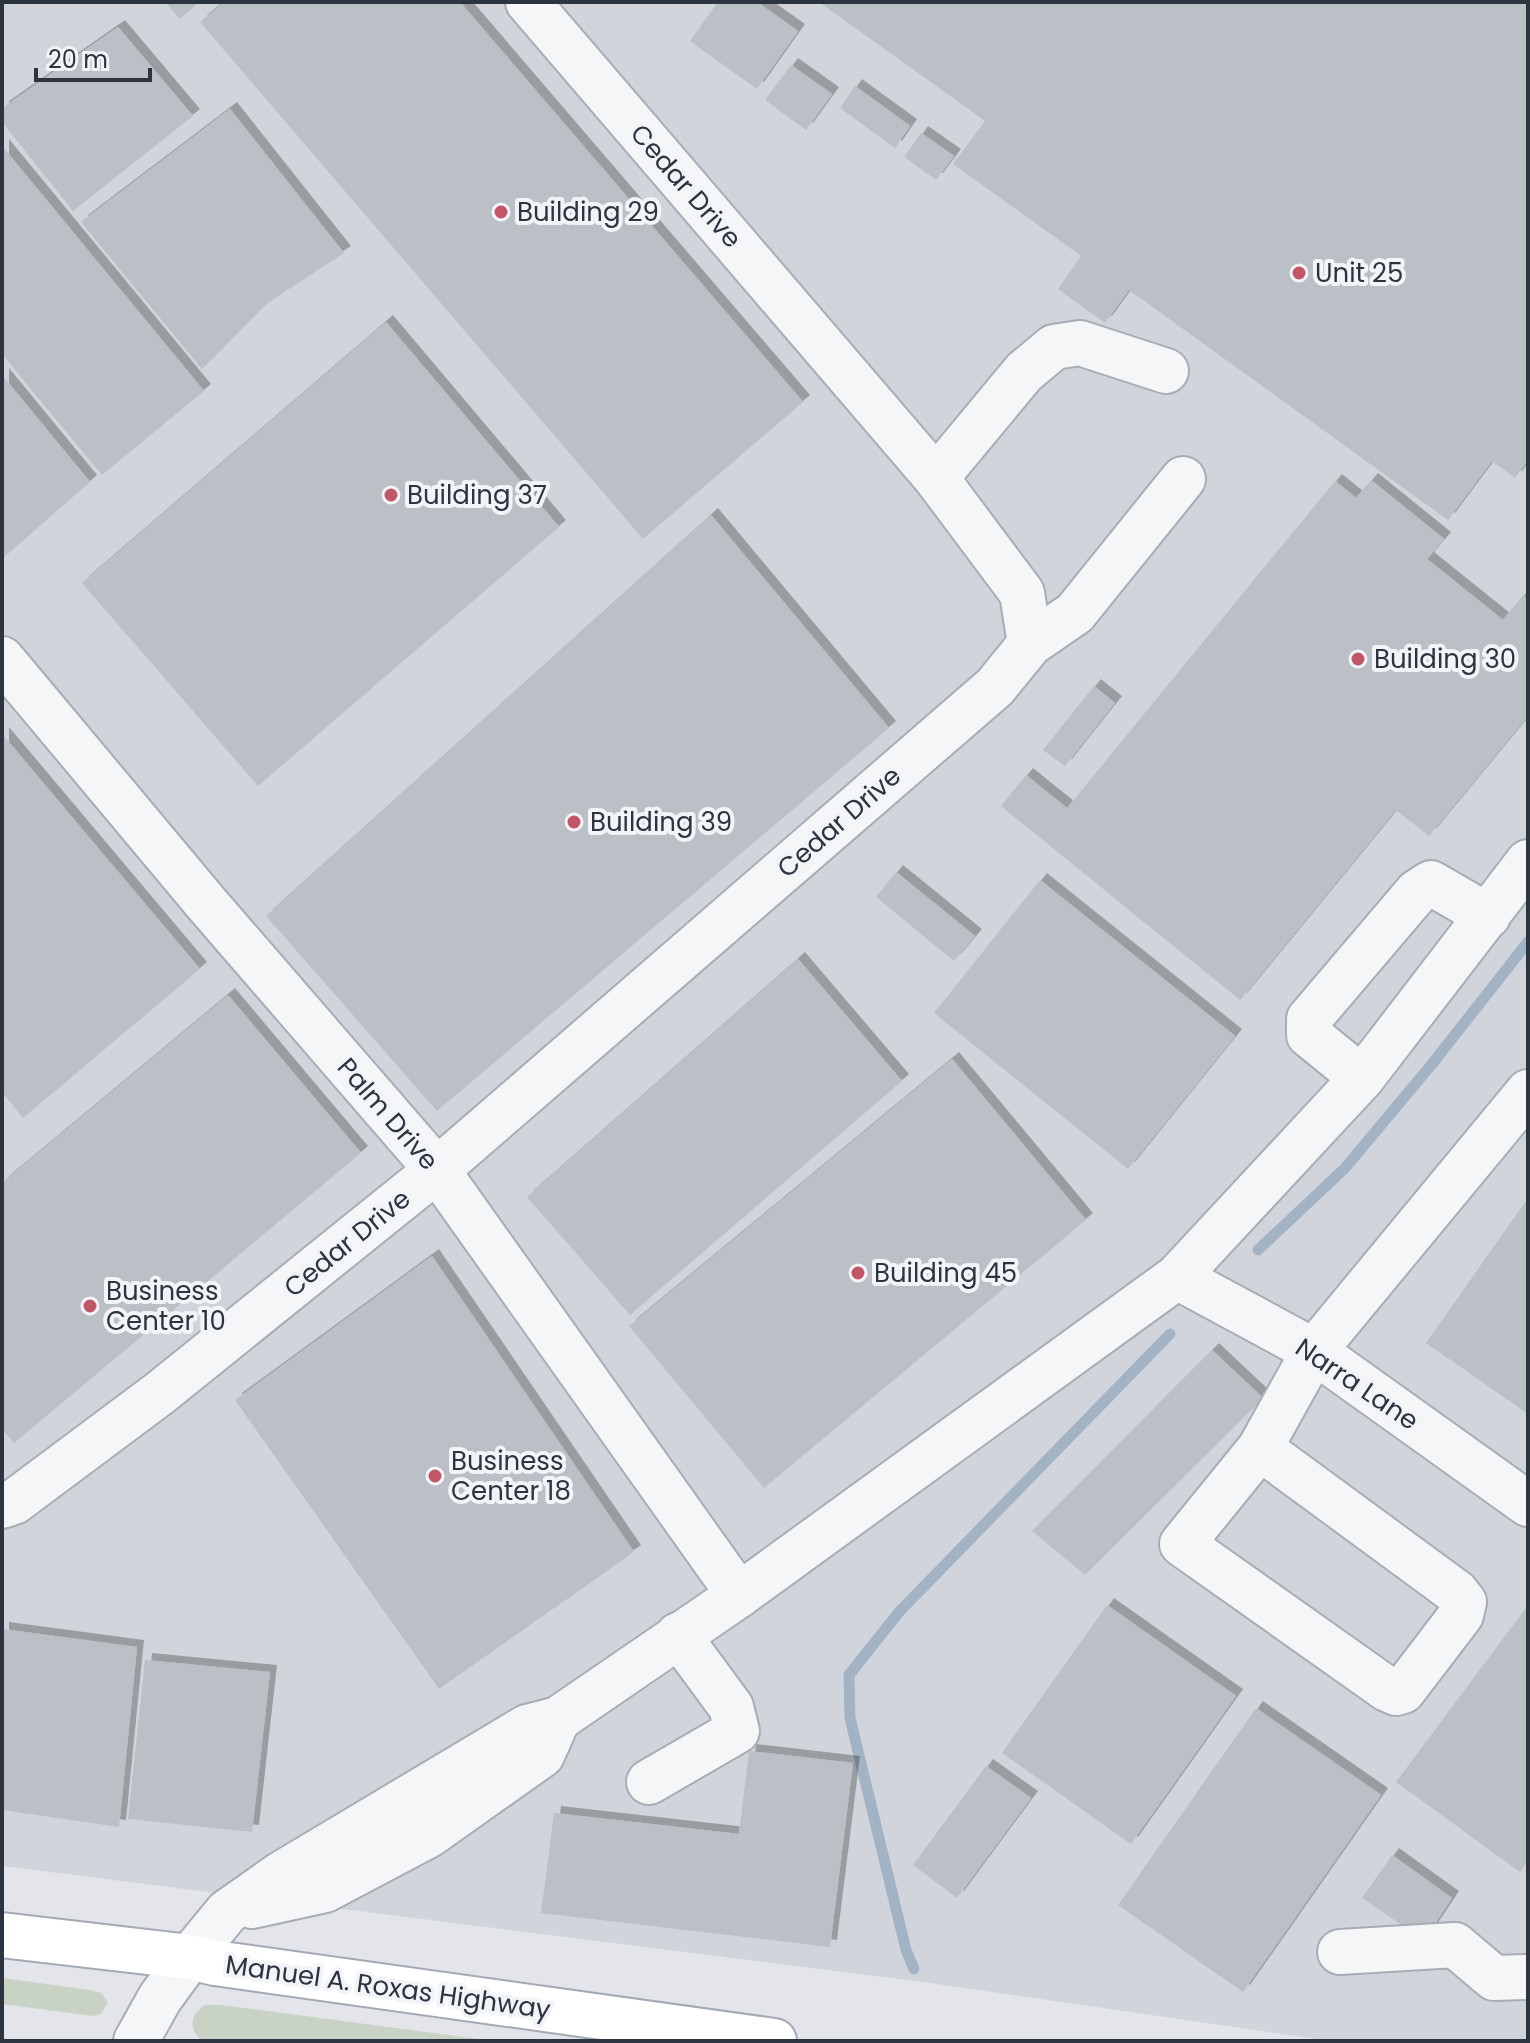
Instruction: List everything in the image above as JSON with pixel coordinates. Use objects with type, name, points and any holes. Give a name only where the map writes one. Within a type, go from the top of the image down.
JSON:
[{"type":"main road","name":"Manuel A. Roxas Highway","points":[[2,1935],[190,1957],[774,2041]]},
{"type":"street","name":"Cedar Drive","points":[[2,1506],[14,1502],[160,1393],[437,1170],[995,687],[1030,644],[1022,593],[936,478],[528,2]]},
{"type":"street","points":[[936,478],[1024,372],[1054,347],[1080,343],[1166,371]]},
{"type":"street","points":[[1030,644],[1075,613],[1183,479]]},
{"type":"street","name":"Palm Drive","points":[[2,659],[437,1170],[739,1595]]},
{"type":"street","points":[[136,2041],[160,1998],[227,1912],[325,1890],[429,1835],[542,1755],[558,1719],[739,1595],[1177,1277],[1362,1078],[1528,862]]},
{"type":"street","points":[[1362,1078],[1309,1035],[1309,1019],[1417,892],[1431,883],[1488,916]]},
{"type":"street","points":[[1260,1448],[1456,1592],[1464,1602],[1461,1615],[1403,1691],[1396,1693],[1387,1689],[1182,1544],[1260,1448],[1314,1351],[1528,1092]]},
{"type":"street","name":"Narra Lane","points":[[1177,1277],[1314,1351],[1528,1504]]},
{"type":"street","points":[[649,1782],[737,1731],[731,1707],[678,1635]]},
{"type":"street","points":[[1340,1952],[1455,1945],[1494,1978],[1528,1977]]},
{"type":"shaded area","points":[[2,2],[1528,2],[1528,2041],[1330,2041],[930,1983],[2,1866]]},
{"type":"shaded area","points":[[2,1978],[90,1990],[101,1993],[108,2002],[101,2014],[93,2016],[2,2004]]},
{"type":"shaded area","points":[[206,2005],[494,2041],[204,2041],[195,2033],[193,2022],[197,2012]]},
{"type":"building","points":[[165,2],[199,2],[180,19]]},
{"type":"building","name":"Building 29","points":[[224,2],[460,2],[803,402],[643,539],[200,22]]},
{"type":"building","points":[[718,2],[757,2],[798,31],[757,89],[690,41]]},
{"type":"building","name":"Unit 25","points":[[819,2],[1528,2],[1528,460],[1515,478],[1492,461],[1448,520],[1129,290],[1105,323],[1058,289],[1081,256],[953,164],[985,121]]},
{"type":"building","points":[[118,27],[193,116],[73,211],[2,122],[2,108]]},
{"type":"building","points":[[791,65],[832,94],[806,130],[765,100]]},
{"type":"building","points":[[855,86],[910,126],[895,148],[840,108]]},
{"type":"building","points":[[230,109],[344,253],[266,304],[202,369],[81,222]]},
{"type":"building","points":[[921,133],[954,156],[936,180],[904,157]]},
{"type":"building","points":[[2,146],[204,391],[102,475],[2,354]]},
{"type":"building","points":[[386,322],[559,527],[258,786],[82,583]]},
{"type":"building","points":[[2,375],[90,482],[2,559]]},
{"type":"building","name":"Building 30","points":[[1371,480],[1444,539],[1427,559],[1503,620],[1523,595],[1528,600],[1528,716],[1429,836],[1396,810],[1240,1000],[1001,806],[1026,775],[1067,808],[1335,481],[1356,498]]},
{"type":"building","name":"Building 39","points":[[711,515],[889,728],[437,1111],[266,916]]},
{"type":"building","points":[[1094,686],[1115,703],[1065,766],[1043,750]]},
{"type":"building","points":[[2,734],[200,969],[23,1118],[2,1092]]},
{"type":"building","points":[[896,872],[975,936],[954,961],[876,897]]},
{"type":"building","points":[[1040,880],[1235,1036],[1128,1169],[934,1013]]},
{"type":"building","points":[[798,959],[902,1081],[630,1315],[527,1197]]},
{"type":"building","name":"Business Center 10","points":[[228,995],[361,1153],[14,1443],[2,1429],[2,1183]]},
{"type":"building","name":"Building 45","points":[[952,1059],[1086,1220],[764,1488],[629,1326]]},
{"type":"building","points":[[1528,1198],[1528,1414],[1426,1343]]},
{"type":"building","name":"Business Center 18","points":[[432,1256],[634,1552],[439,1689],[235,1400]]},
{"type":"building","points":[[1212,1350],[1263,1398],[1085,1575],[1032,1531]]},
{"type":"building","points":[[1107,1605],[1236,1696],[1131,1844],[1002,1753]]},
{"type":"building","points":[[1528,1605],[1528,1861],[1520,1872],[1396,1782]]},
{"type":"building","points":[[2,1629],[137,1647],[119,1827],[2,1810]]},
{"type":"building","points":[[145,1660],[270,1672],[252,1832],[128,1819]]},
{"type":"building","points":[[1256,1708],[1381,1795],[1243,1992],[1118,1905]]},
{"type":"building","points":[[749,1751],[853,1763],[830,1947],[541,1913],[554,1813],[739,1834]]},
{"type":"building","points":[[986,1766],[1031,1798],[957,1898],[913,1865]]},
{"type":"building","points":[[1392,1855],[1452,1898],[1424,1940],[1362,1898]]},
{"type":"waterway","points":[[1258,1250],[1345,1168],[1528,942]]},
{"type":"waterway","points":[[914,1969],[906,1950],[850,1718],[849,1675],[899,1612],[1170,1334]]},
{"type":"place","name":"Building 29","points":[[501,212]]},
{"type":"place","name":"Unit 25","points":[[1299,273]]},
{"type":"place","name":"Building 37","points":[[391,495]]},
{"type":"place","name":"Building 30","points":[[1358,659]]},
{"type":"place","name":"Building 39","points":[[574,822]]},
{"type":"place","name":"Building 45","points":[[858,1273]]},
{"type":"place","name":"Business Center 10","points":[[90,1306]]},
{"type":"place","name":"Business Center 18","points":[[435,1476]]}]
